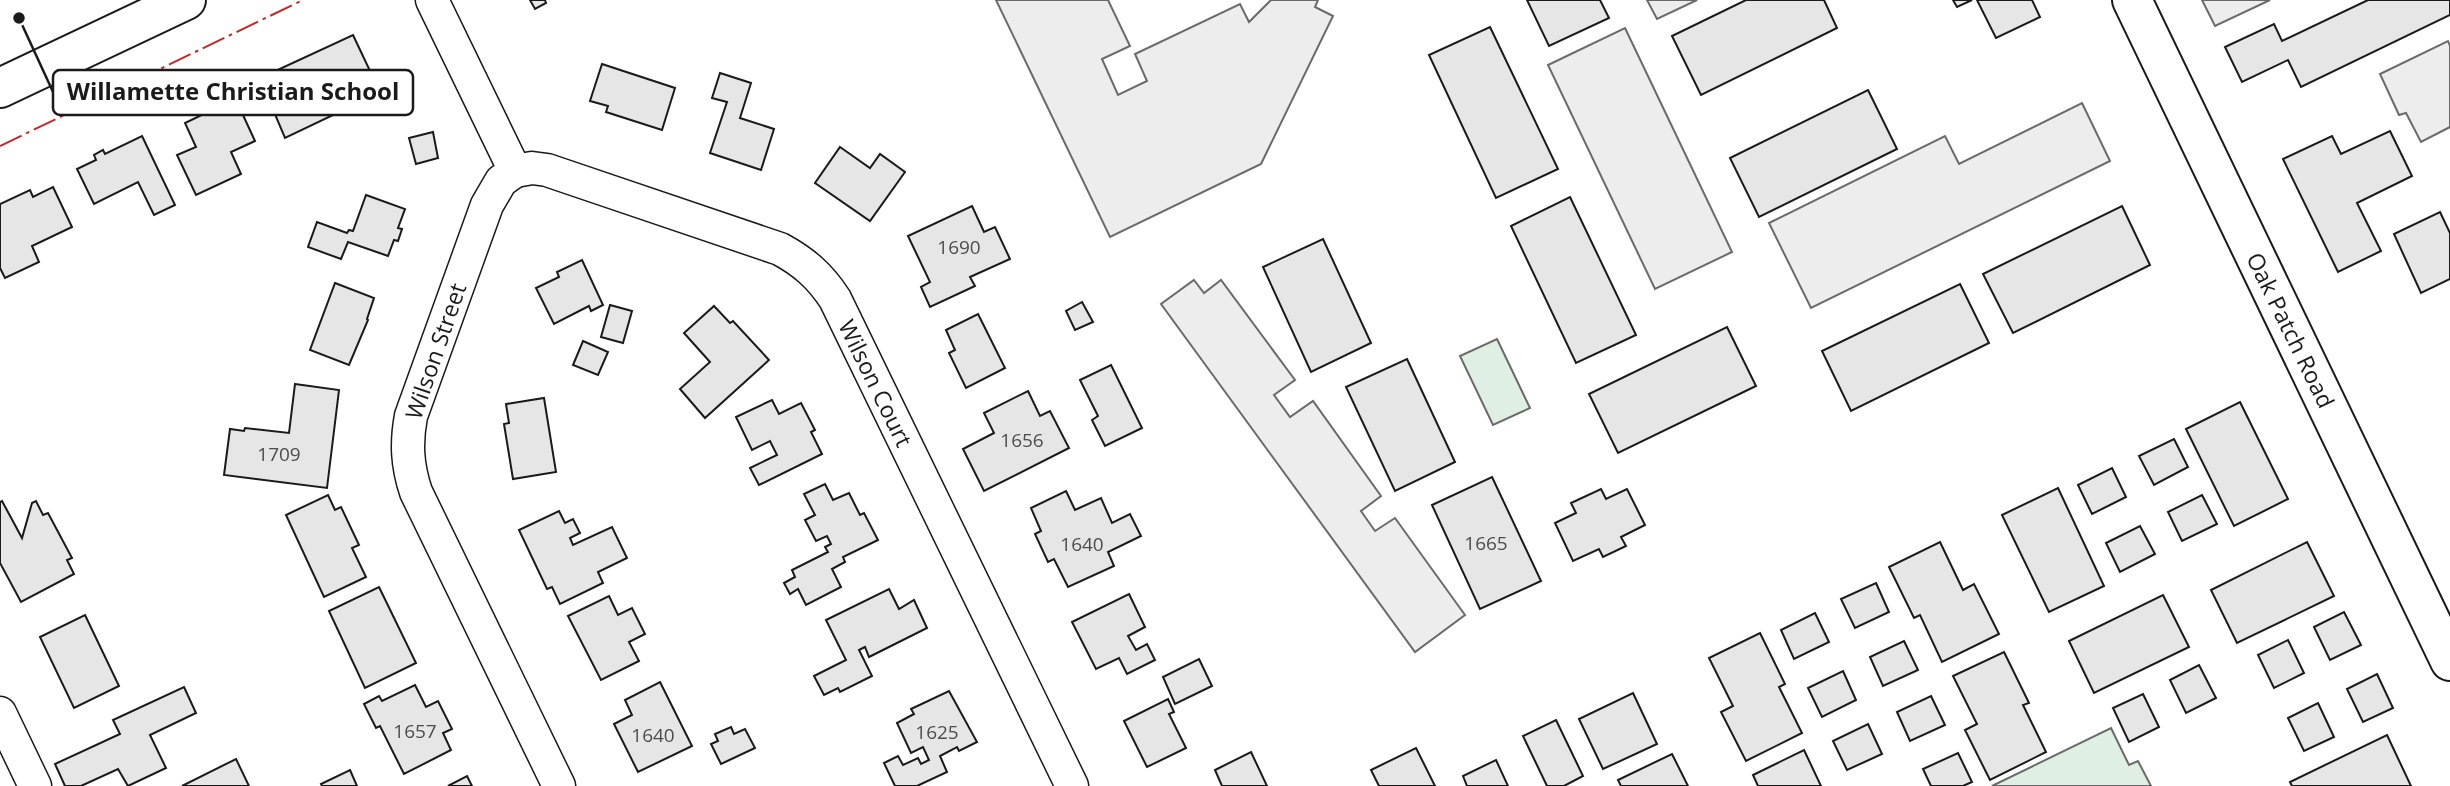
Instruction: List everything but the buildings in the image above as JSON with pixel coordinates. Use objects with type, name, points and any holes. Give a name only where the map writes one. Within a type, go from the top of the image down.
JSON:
[{"type":"street","points":[[0,88],[186,0]]},
{"type":"street","points":[[432,0],[515,171]]},
{"type":"street","name":"Oak Patch Road","points":[[2132,0],[2450,661]]},
{"type":"street","name":"Wilson Court","points":[[515,171],[532,168],[547,170],[780,249],[810,268],[824,282],[1072,786]]},
{"type":"street","name":"Wilson Street","points":[[515,171],[501,181],[487,205],[411,416],[407,458],[416,492],[559,786]]},
{"type":"street","points":[[0,713],[35,786]]},
{"type":"green space","points":[[1497,339],[1530,408],[1493,425],[1460,356]]},
{"type":"green space","points":[[2111,728],[2129,765],[2138,761],[2151,786],[1992,786]]},
{"type":"shaded area","points":[[996,0],[1108,0],[1130,46],[1102,59],[1118,95],[1147,81],[1135,54],[1240,4],[1249,22],[1271,0],[1318,0],[1315,7],[1333,16],[1261,164],[1110,237]]},
{"type":"shaded area","points":[[1647,0],[1697,0],[1657,19]]},
{"type":"shaded area","points":[[2202,0],[2270,0],[2215,26]]},
{"type":"shaded area","points":[[1625,28],[1732,252],[1655,289],[1548,65]]},
{"type":"shaded area","points":[[2448,41],[2450,127],[2421,142],[2406,113],[2399,115],[2380,74]]},
{"type":"shaded area","points":[[2082,103],[2110,161],[1811,308],[1769,223],[1945,136],[1959,164]]},
{"type":"shaded area","points":[[1194,280],[1204,293],[1221,280],[1295,380],[1274,395],[1290,417],[1313,401],[1381,496],[1361,511],[1375,531],[1395,518],[1465,615],[1415,652],[1161,304]]},
{"type":"power","points":[[0,146],[303,0]]},
{"type":"place","name":"Willamette Christian School","points":[[19,18]]}]
